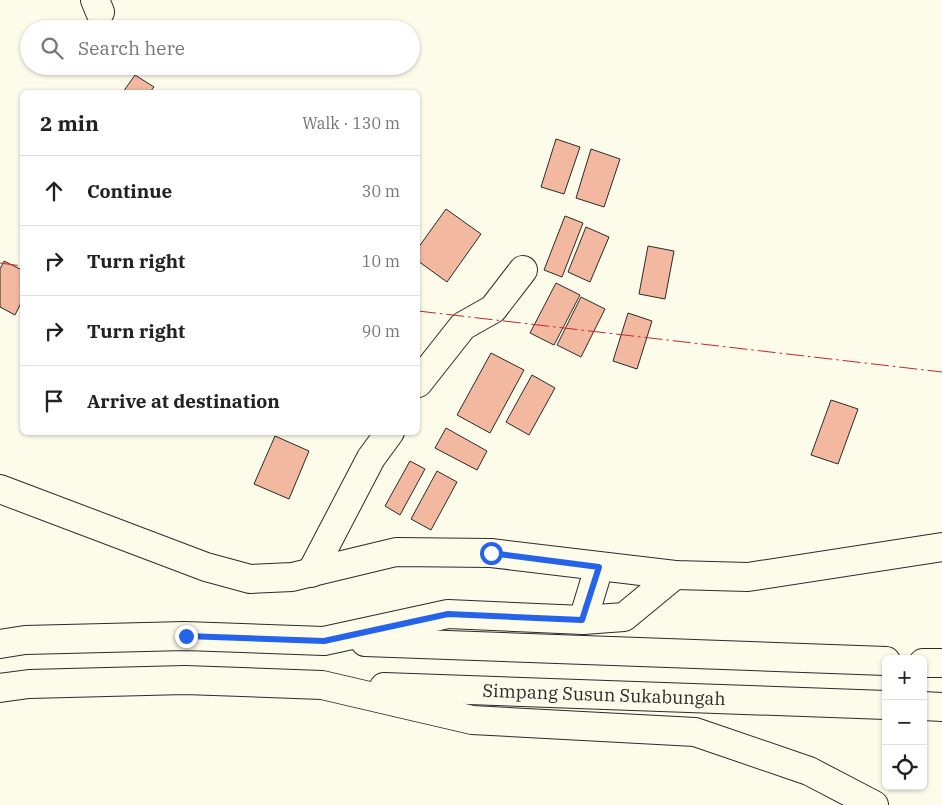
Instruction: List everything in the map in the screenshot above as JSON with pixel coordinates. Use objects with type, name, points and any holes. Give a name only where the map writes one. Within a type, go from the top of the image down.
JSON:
[{"type":"street","points":[[420,380],[463,326],[493,309],[523,270]]},
{"type":"street","points":[[311,572],[371,458],[388,435]]},
{"type":"street","points":[[0,489],[206,567],[250,579],[292,577],[396,552],[491,553],[675,575],[748,577],[942,547]]},
{"type":"street","points":[[582,620],[599,567]]},
{"type":"street","points":[[324,641],[448,614],[582,620],[624,617],[675,575]]},
{"type":"street","points":[[0,644],[25,640],[186,636],[882,661]]},
{"type":"street","points":[[927,662],[942,663]]},
{"type":"street","points":[[0,688],[29,684],[185,680],[322,685],[472,720],[696,732],[809,771],[874,805]]},
{"type":"street","name":"Simpang Susun Sukabungah","points":[[322,685],[882,705]]},
{"type":"street","points":[[927,706],[942,707]]},
{"type":"building","points":[[135,75],[154,87],[152,90],[124,90]]},
{"type":"building","points":[[556,139],[580,147],[564,194],[541,187]]},
{"type":"building","points":[[591,149],[620,159],[604,207],[576,198]]},
{"type":"building","points":[[446,209],[481,234],[447,282],[420,262],[420,245]]},
{"type":"building","points":[[565,216],[583,223],[562,277],[544,270]]},
{"type":"building","points":[[586,227],[609,237],[590,282],[568,272]]},
{"type":"building","points":[[648,246],[674,251],[665,299],[639,294]]},
{"type":"building","points":[[4,261],[20,269],[20,305],[15,315],[0,307],[0,269]]},
{"type":"building","points":[[556,283],[580,295],[554,345],[530,333]]},
{"type":"building","points":[[581,297],[605,309],[581,357],[557,345]]},
{"type":"building","points":[[628,313],[652,321],[637,369],[613,361]]},
{"type":"building","points":[[491,353],[524,370],[490,433],[457,415]]},
{"type":"building","points":[[532,375],[555,388],[529,435],[506,422]]},
{"type":"building","points":[[831,400],[858,409],[838,464],[811,455]]},
{"type":"building","points":[[446,428],[487,451],[477,470],[435,448]]},
{"type":"building","points":[[275,436],[309,451],[289,499],[254,484]]},
{"type":"building","points":[[410,461],[425,469],[400,515],[385,506]]},
{"type":"building","points":[[437,471],[457,482],[431,530],[411,519]]},
{"type":"power","points":[[0,263],[20,266]]},
{"type":"power","points":[[420,311],[942,372]]},
{"type":"route","points":[[186,636],[324,641],[448,614],[582,620],[599,567],[491,553]]}]
